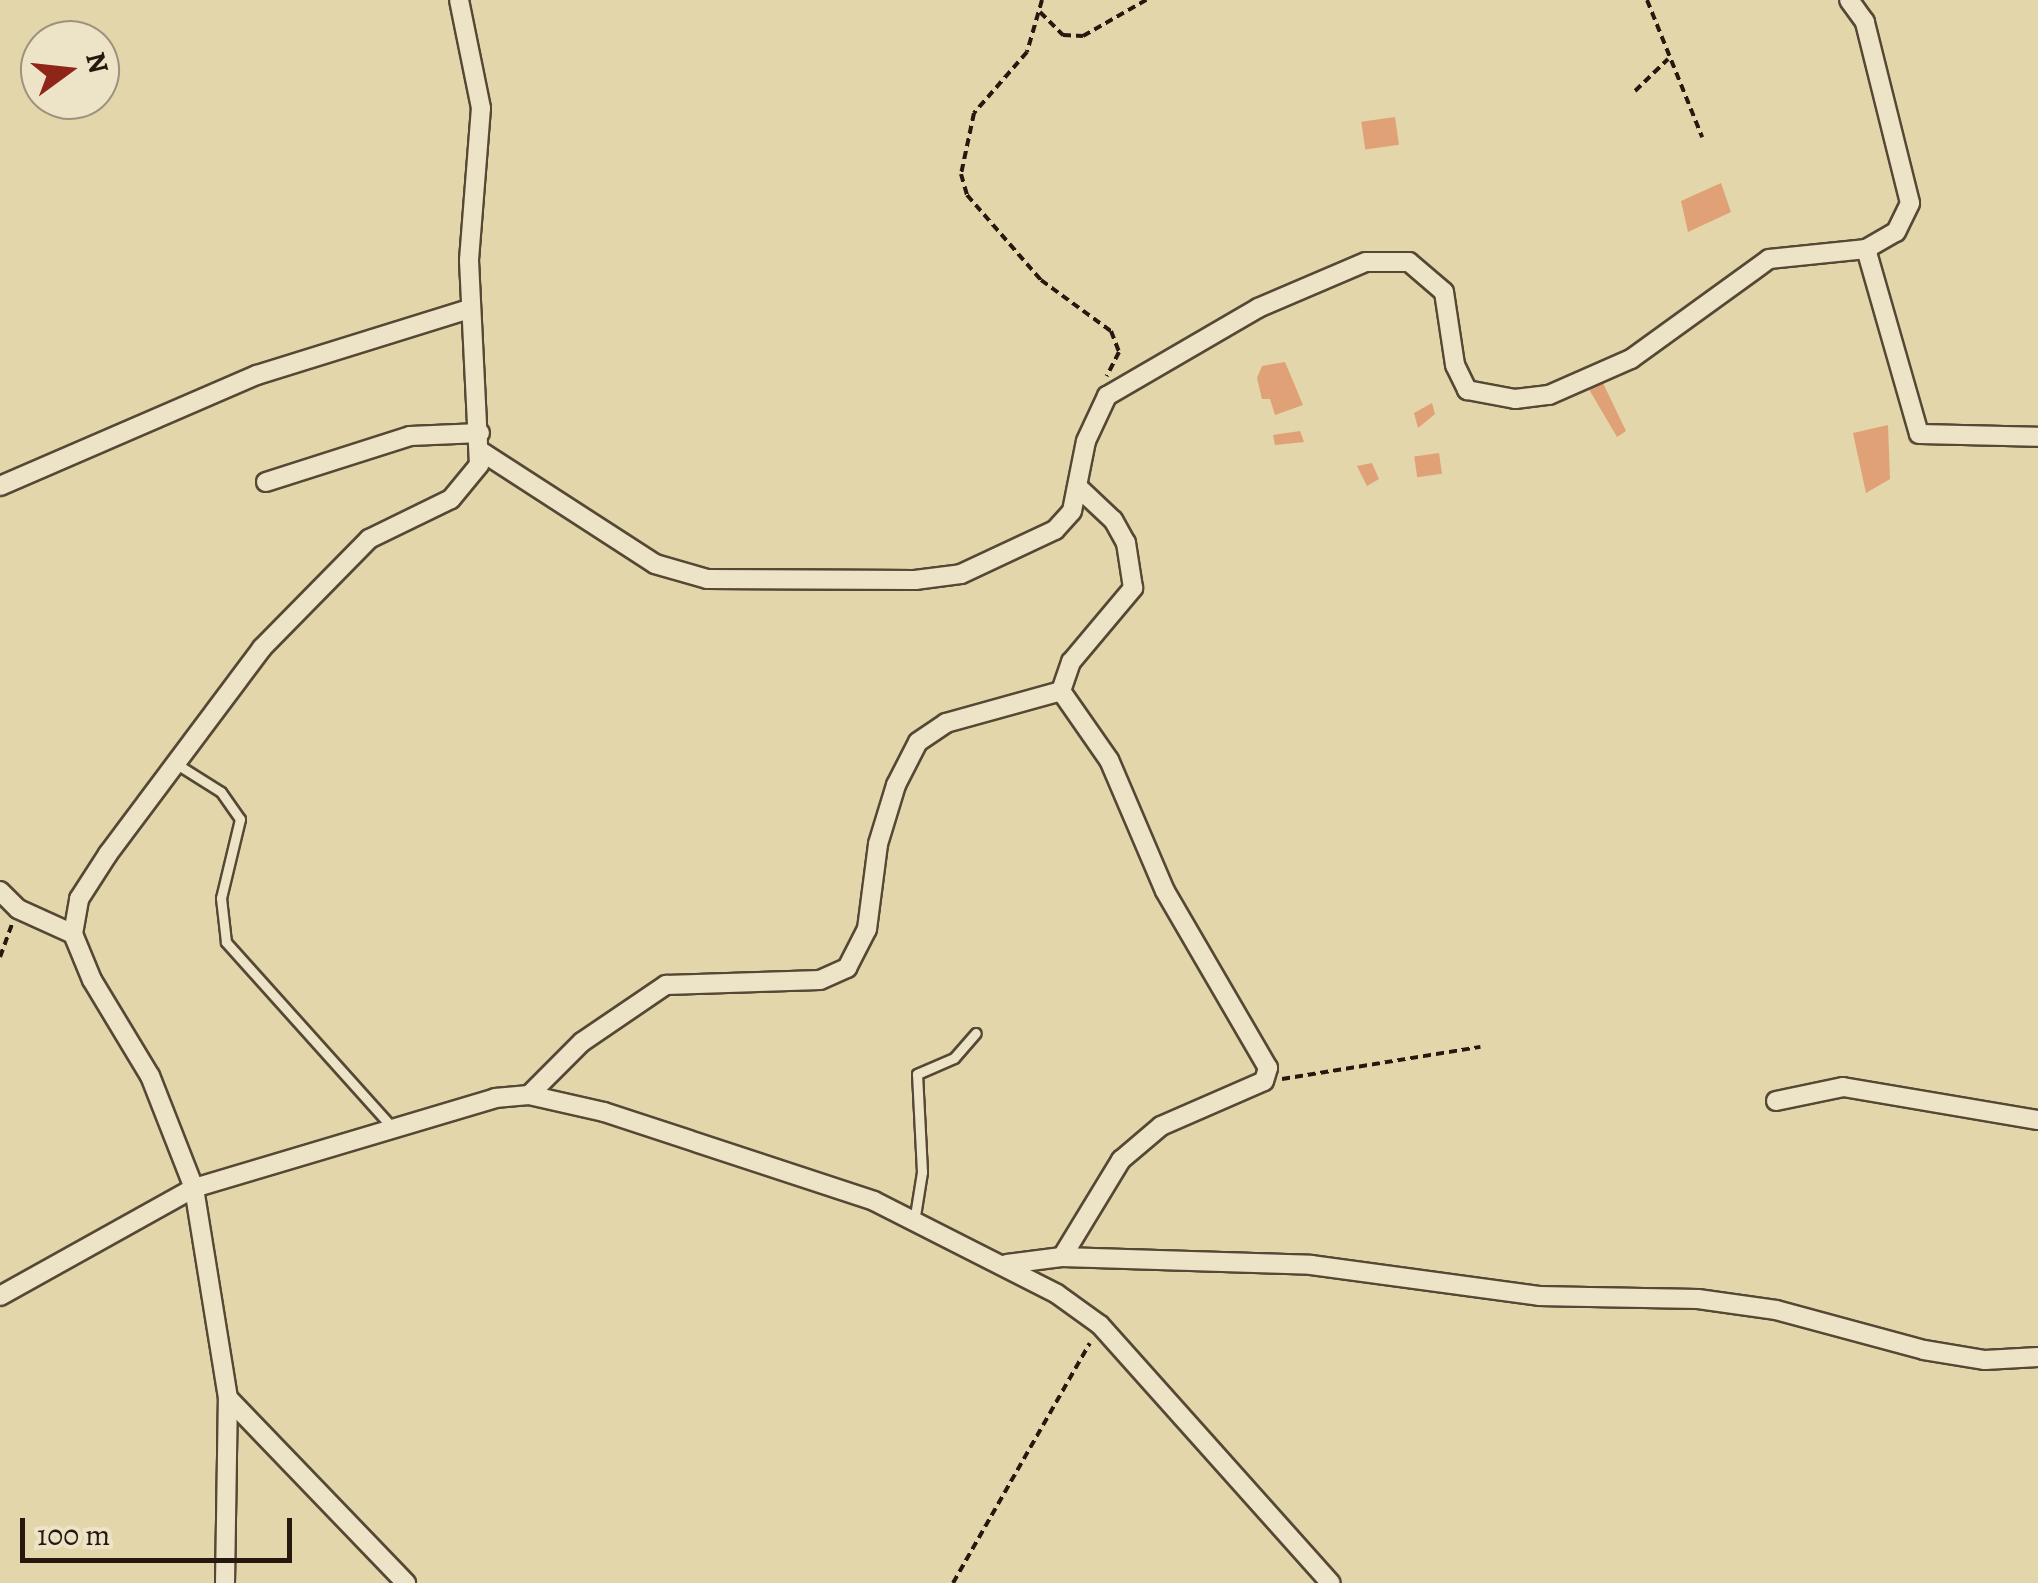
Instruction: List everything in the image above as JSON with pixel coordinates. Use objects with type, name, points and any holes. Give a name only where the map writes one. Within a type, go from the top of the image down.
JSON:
[{"type":"street","points":[[225,1583],[228,1398],[194,1188],[150,1076],[92,980],[73,934],[80,900],[175,763],[308,596],[386,526],[451,499],[482,452],[469,309],[481,108],[459,0]]},
{"type":"street","points":[[482,452],[606,537],[656,564],[707,579],[961,574],[1055,530],[1072,511],[1086,441],[1107,396],[1258,308],[1382,257],[1409,262],[1444,292],[1455,365],[1467,390],[1515,399],[1549,396],[1631,359],[1769,259],[1866,249],[1896,232],[1910,203],[1865,22],[1849,0]]},
{"type":"street","points":[[1866,249],[1919,434],[2038,437]]},
{"type":"street","points":[[0,486],[257,375],[469,309]]},
{"type":"street","points":[[266,482],[410,436],[480,432]]},
{"type":"street","points":[[1060,691],[1071,662],[1133,588],[1126,543],[1113,520],[1078,487]]},
{"type":"street","points":[[1060,691],[1109,760],[1165,891],[1262,1047],[1268,1068],[1264,1081],[1161,1126],[1121,1160],[1062,1257]]},
{"type":"street","points":[[529,1095],[582,1042],[666,985],[820,980],[847,968],[864,941],[878,844],[896,785],[918,742],[946,723],[1060,691]]},
{"type":"street","points":[[0,891],[18,909],[73,934]]},
{"type":"street","points":[[1776,1101],[1843,1088],[2038,1120]]},
{"type":"street","points":[[0,1296],[194,1188],[495,1098],[529,1095],[604,1112],[824,1184],[1007,1264],[1100,1326],[1331,1583]]},
{"type":"street","points":[[1007,1264],[1062,1257],[1311,1265],[1539,1296],[1698,1299],[1776,1310],[1924,1350],[1985,1360],[2038,1357]]},
{"type":"street","points":[[228,1398],[406,1583]]},
{"type":"lane","points":[[175,763],[221,792],[240,818],[222,898],[226,942],[394,1130]]},
{"type":"lane","points":[[914,1222],[922,1172],[917,1074],[954,1058],[976,1033]]},
{"type":"path","points":[[1042,0],[1028,52],[974,113],[961,174],[967,196],[1041,280],[1111,331],[1119,352],[1107,375],[1107,396]]},
{"type":"path","points":[[1039,11],[1063,35],[1083,36],[1146,0]]},
{"type":"path","points":[[1647,0],[1702,137]]},
{"type":"path","points":[[1634,91],[1668,59]]},
{"type":"path","points":[[0,957],[18,909]]},
{"type":"path","points":[[1264,1081],[1480,1047]]},
{"type":"path","points":[[953,1583],[1100,1326]]},
{"type":"building","points":[[1395,117],[1399,145],[1365,149],[1361,122]]},
{"type":"building","points":[[1721,183],[1731,212],[1688,232],[1681,201]]},
{"type":"building","points":[[1285,362],[1303,405],[1275,415],[1270,399],[1262,399],[1257,378],[1262,366]]},
{"type":"building","points":[[1602,381],[1626,431],[1617,437],[1587,386]]},
{"type":"building","points":[[1432,403],[1435,414],[1418,428],[1414,413]]},
{"type":"building","points":[[1888,425],[1890,479],[1866,493],[1853,433]]},
{"type":"building","points":[[1300,431],[1304,442],[1275,445],[1273,435]]},
{"type":"building","points":[[1439,453],[1442,474],[1417,477],[1414,456]]},
{"type":"building","points":[[1372,463],[1379,479],[1367,486],[1357,466]]}]
